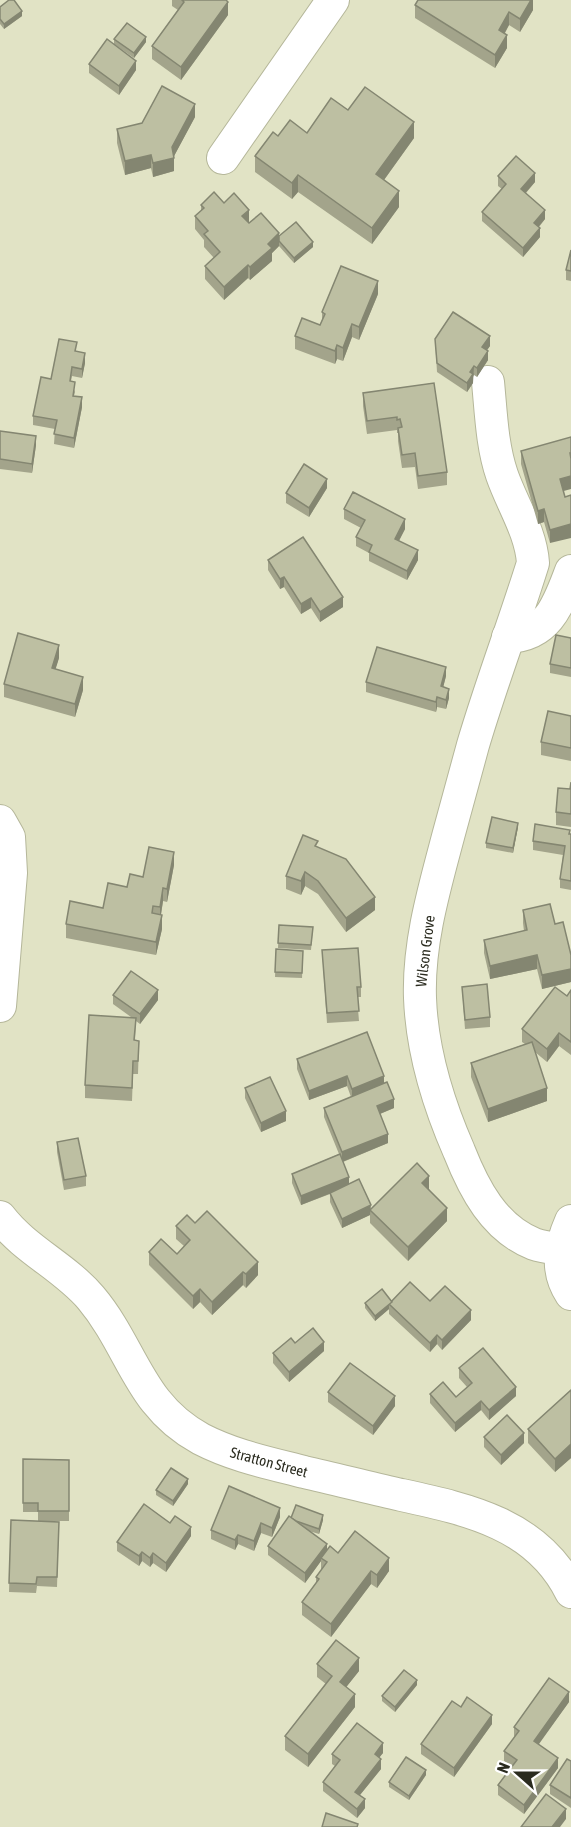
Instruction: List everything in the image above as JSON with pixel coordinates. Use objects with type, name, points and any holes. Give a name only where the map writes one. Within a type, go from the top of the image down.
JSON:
[{"type":"street","points":[[223,159],[333,0]]},
{"type":"street","name":"Wilson Grove","points":[[488,382],[492,427],[501,473],[532,552],[533,563],[474,744],[436,882],[423,953],[420,997],[424,1038],[434,1085],[451,1134],[479,1194],[492,1212],[518,1235],[537,1245],[566,1235]]},
{"type":"street","points":[[508,637],[529,633],[541,626],[554,613],[571,571]]},
{"type":"street","points":[[0,821],[9,837],[11,873],[0,1006]]},
{"type":"street","name":"Stratton Street","points":[[0,1217],[14,1234],[80,1285],[106,1316],[153,1400],[183,1428],[221,1448],[257,1461],[450,1506],[489,1518],[520,1534],[544,1554],[560,1572],[571,1593]]},
{"type":"street","points":[[566,1235],[560,1263],[562,1277],[571,1294]]},
{"type":"building","points":[[9,0],[14,0],[22,11],[4,24],[0,19],[0,7]]},
{"type":"building","points":[[182,0],[226,0],[228,2],[181,67],[152,46],[184,2]]},
{"type":"building","points":[[418,0],[531,0],[520,19],[509,12],[499,30],[507,35],[495,55],[415,5]]},
{"type":"building","points":[[127,23],[146,37],[134,53],[114,39]]},
{"type":"building","points":[[107,39],[136,61],[119,86],[89,64]]},
{"type":"building","points":[[162,86],[195,104],[172,147],[174,158],[153,163],[151,155],[125,161],[117,129],[142,123]]},
{"type":"building","points":[[365,87],[414,122],[376,174],[399,191],[372,228],[298,175],[292,183],[255,156],[273,132],[278,136],[290,120],[307,133],[331,98],[348,110]]},
{"type":"building","points":[[516,156],[535,173],[521,189],[545,210],[534,223],[540,228],[523,248],[482,212],[506,184],[498,176]]},
{"type":"building","points":[[214,192],[224,203],[234,193],[249,210],[242,216],[249,223],[261,213],[279,233],[268,244],[272,248],[250,267],[248,265],[224,287],[205,266],[220,252],[204,234],[208,231],[195,216],[204,208],[201,205]]},
{"type":"building","points":[[296,222],[313,242],[294,258],[279,241],[279,236]]},
{"type":"building","points":[[571,250],[571,271],[566,270]]},
{"type":"building","points":[[341,266],[378,281],[359,327],[352,324],[343,348],[337,345],[335,351],[295,336],[302,318],[320,325],[325,314],[322,312]]},
{"type":"building","points":[[453,312],[490,336],[482,347],[488,351],[477,368],[474,366],[470,372],[473,374],[467,383],[437,363],[435,339]]},
{"type":"building","points":[[59,339],[77,342],[75,351],[85,353],[82,369],[72,367],[70,381],[75,382],[73,396],[82,397],[74,438],[54,434],[57,420],[33,416],[41,377],[51,379]]},
{"type":"building","points":[[434,383],[447,472],[418,476],[415,453],[402,455],[398,428],[402,427],[400,419],[397,420],[397,417],[367,421],[363,393]]},
{"type":"building","points":[[0,431],[36,436],[32,464],[0,459]]},
{"type":"building","points":[[571,437],[571,476],[560,479],[565,497],[571,495],[571,524],[550,530],[544,509],[538,511],[521,451]]},
{"type":"building","points":[[304,464],[327,479],[309,508],[286,493]]},
{"type":"building","points":[[353,492],[405,519],[395,539],[418,550],[407,571],[369,552],[372,545],[356,537],[365,520],[344,509]]},
{"type":"building","points":[[303,537],[343,597],[320,612],[311,598],[301,604],[284,577],[280,579],[268,560]]},
{"type":"building","points":[[18,633],[59,645],[52,668],[83,677],[75,704],[4,684]]},
{"type":"building","points":[[556,635],[571,638],[571,668],[550,664]]},
{"type":"building","points":[[377,647],[446,667],[441,686],[449,689],[446,700],[437,697],[436,702],[366,682]]},
{"type":"building","points":[[548,711],[571,716],[571,748],[541,742]]},
{"type":"building","points":[[571,782],[571,814],[556,812],[558,788],[570,789]]},
{"type":"building","points":[[492,817],[518,823],[513,848],[486,843]]},
{"type":"building","points":[[535,824],[570,830],[571,881],[560,879],[565,846],[533,841]]},
{"type":"building","points":[[303,835],[318,841],[315,846],[346,859],[375,897],[346,918],[318,881],[305,872],[301,881],[286,876]]},
{"type":"building","points":[[149,847],[174,852],[167,889],[163,888],[160,907],[153,906],[152,913],[162,915],[156,942],[66,924],[70,901],[103,908],[108,883],[127,887],[130,874],[143,877]]},
{"type":"building","points":[[550,904],[555,924],[563,922],[571,955],[571,969],[542,975],[537,955],[490,966],[484,940],[527,930],[523,910]]},
{"type":"building","points":[[279,925],[313,927],[311,945],[278,943]]},
{"type":"building","points":[[358,948],[361,987],[357,987],[359,1011],[327,1013],[322,950]]},
{"type":"building","points":[[276,949],[303,951],[302,973],[275,972]]},
{"type":"building","points":[[131,971],[158,990],[140,1014],[113,995]]},
{"type":"building","points":[[487,984],[490,1017],[465,1020],[462,987]]},
{"type":"building","points":[[555,987],[567,996],[571,990],[571,1042],[559,1033],[547,1049],[522,1029]]},
{"type":"building","points":[[89,1015],[136,1018],[134,1040],[139,1041],[138,1061],[133,1061],[132,1088],[85,1085]]},
{"type":"building","points":[[367,1032],[384,1076],[352,1089],[347,1076],[309,1091],[297,1059]]},
{"type":"building","points":[[532,1042],[547,1088],[488,1109],[471,1063]]},
{"type":"building","points":[[270,1077],[286,1111],[261,1123],[245,1088]]},
{"type":"building","points":[[387,1082],[394,1099],[377,1106],[388,1134],[342,1152],[324,1108]]},
{"type":"building","points":[[78,1138],[86,1176],[64,1180],[57,1142]]},
{"type":"building","points":[[340,1154],[349,1177],[301,1196],[292,1174]]},
{"type":"building","points":[[417,1163],[429,1176],[422,1183],[447,1208],[408,1247],[370,1210]]},
{"type":"building","points":[[359,1179],[371,1205],[342,1219],[330,1193]]},
{"type":"building","points":[[207,1211],[258,1262],[246,1274],[243,1272],[212,1302],[200,1289],[193,1296],[149,1252],[161,1239],[177,1254],[190,1240],[176,1226],[187,1215],[195,1223]]},
{"type":"building","points":[[410,1282],[430,1301],[445,1286],[471,1310],[442,1340],[437,1335],[430,1343],[389,1304]]},
{"type":"building","points":[[382,1289],[392,1302],[375,1316],[365,1303]]},
{"type":"building","points":[[313,1328],[324,1342],[289,1372],[273,1353],[291,1338],[295,1343]]},
{"type":"building","points":[[483,1348],[516,1387],[489,1410],[481,1401],[455,1423],[430,1394],[443,1382],[456,1397],[472,1383],[459,1368]]},
{"type":"building","points":[[350,1363],[395,1396],[373,1426],[328,1392]]},
{"type":"building","points":[[571,1390],[571,1444],[555,1459],[528,1429]]},
{"type":"building","points":[[507,1415],[524,1433],[501,1455],[484,1437]]},
{"type":"building","points":[[23,1459],[69,1460],[69,1511],[38,1511],[38,1503],[23,1503]]},
{"type":"building","points":[[171,1468],[188,1479],[173,1501],[156,1490]]},
{"type":"building","points":[[229,1486],[280,1508],[272,1528],[261,1523],[254,1541],[238,1535],[235,1540],[211,1530]]},
{"type":"building","points":[[144,1504],[170,1523],[175,1516],[191,1527],[166,1563],[153,1553],[150,1558],[142,1552],[139,1556],[117,1542]]},
{"type":"building","points":[[296,1505],[323,1515],[319,1529],[291,1518]]},
{"type":"building","points":[[289,1516],[327,1544],[305,1573],[268,1546]]},
{"type":"building","points":[[11,1520],[59,1522],[57,1577],[37,1577],[36,1584],[9,1583]]},
{"type":"building","points":[[355,1531],[389,1558],[377,1575],[371,1571],[331,1624],[302,1602],[319,1579],[316,1577],[327,1562],[321,1558],[330,1546],[338,1553]]},
{"type":"building","points":[[336,1640],[359,1658],[340,1682],[355,1694],[308,1754],[285,1736],[332,1676],[317,1664]]},
{"type":"building","points":[[404,1670],[417,1680],[395,1707],[382,1696]]},
{"type":"building","points":[[549,1678],[569,1692],[534,1741],[558,1758],[524,1805],[498,1785],[517,1760],[504,1751],[519,1731],[514,1727]]},
{"type":"building","points":[[467,1697],[492,1715],[454,1768],[421,1744],[452,1701],[461,1707]]},
{"type":"building","points":[[357,1723],[383,1743],[375,1754],[381,1759],[355,1792],[365,1799],[357,1809],[323,1782],[340,1760],[332,1754]]},
{"type":"building","points":[[406,1757],[426,1770],[409,1796],[389,1782]]},
{"type":"building","points":[[567,1759],[571,1761],[571,1798],[550,1785]]},
{"type":"building","points":[[546,1794],[566,1809],[552,1827],[521,1827]]},
{"type":"building","points":[[326,1813],[358,1824],[357,1827],[322,1827]]}]
